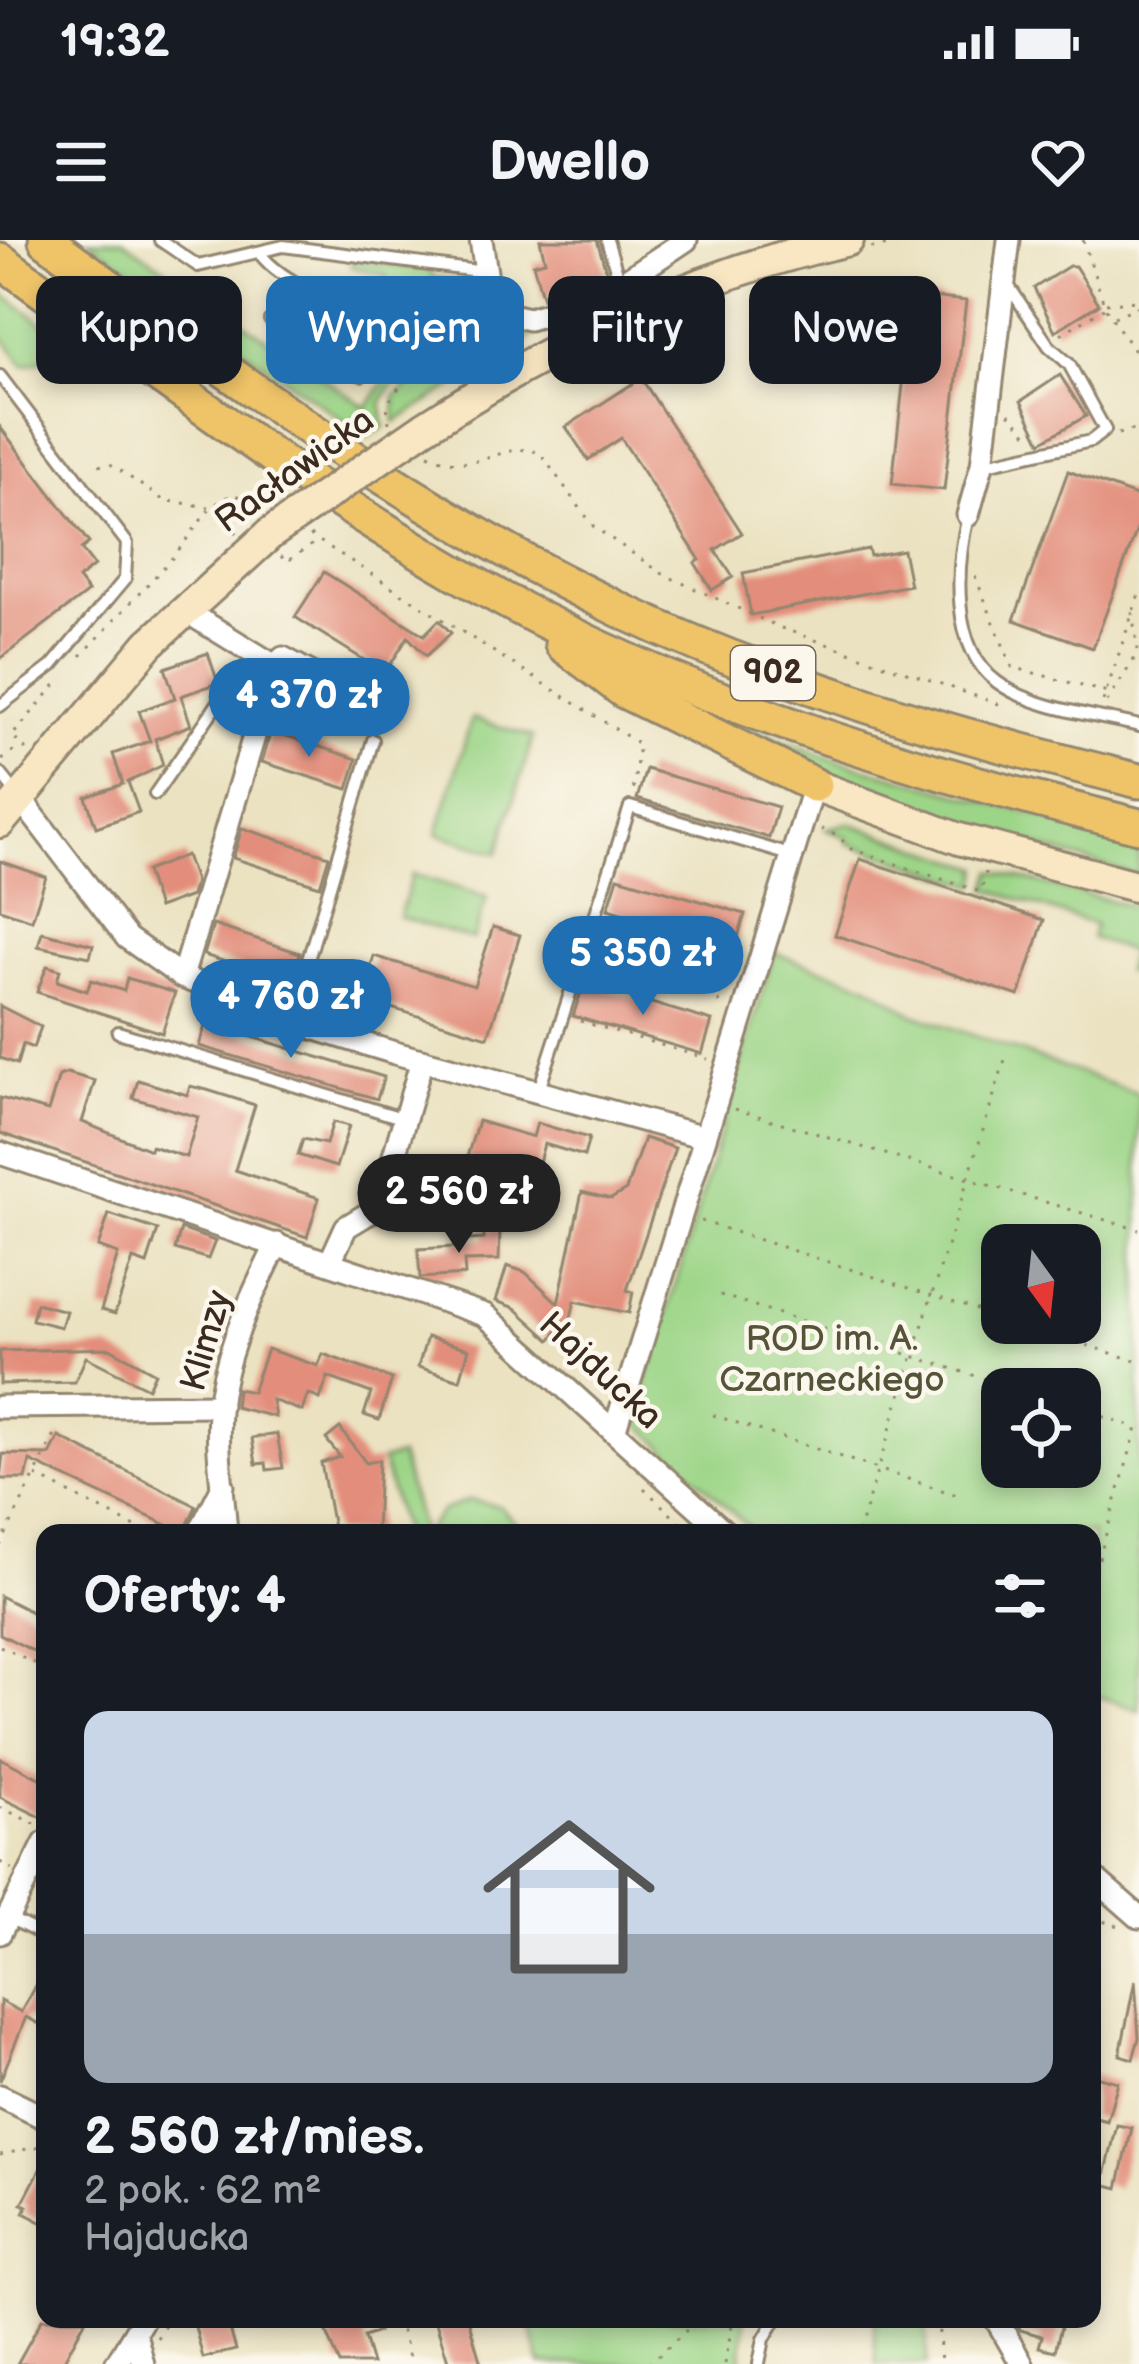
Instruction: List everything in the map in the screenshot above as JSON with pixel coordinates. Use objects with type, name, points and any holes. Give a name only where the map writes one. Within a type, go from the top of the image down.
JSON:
[{"type":"main road","name":"902","points":[[46,240],[370,470],[589,595],[813,689],[947,732],[1139,781]]},
{"type":"main road","name":"902","points":[[0,260],[296,471],[504,599],[667,678],[800,730],[935,774],[1139,826]]},
{"type":"main road","points":[[504,599],[624,691],[819,802]]},
{"type":"street","points":[[481,240],[480,271],[492,311],[529,319],[548,312]]},
{"type":"street","points":[[632,276],[686,240]]},
{"type":"street","name":"Racławicka","points":[[10,810],[184,610],[266,536],[412,436],[501,377],[622,314],[787,247],[848,240]]},
{"type":"street","points":[[968,515],[982,466],[1010,240]]},
{"type":"street","points":[[184,610],[272,675]]},
{"type":"street","points":[[182,977],[272,675],[283,658],[380,710]]},
{"type":"street","points":[[615,1430],[790,855],[819,802],[1139,887]]},
{"type":"street","points":[[10,810],[127,938],[182,977],[290,1021],[704,1136]]},
{"type":"street","points":[[330,1262],[346,1227],[379,1207],[422,1060]]},
{"type":"street","name":"Hajducka","points":[[0,1153],[485,1315],[715,1524]]},
{"type":"street","name":"Klimzy","points":[[225,1524],[220,1405],[244,1310],[277,1244]]},
{"type":"street","points":[[0,1407],[220,1405]]},
{"type":"street","points":[[204,1524],[223,1486]]},
{"type":"street","points":[[4,1925],[36,1853]]},
{"type":"street","points":[[1101,1886],[1134,1923]]},
{"type":"street","points":[[0,2096],[36,2114]]},
{"type":"street","points":[[116,2364],[138,2328]]},
{"type":"street","points":[[139,2328],[143,2364]]},
{"type":"street","points":[[1001,2328],[1022,2364]]},
{"type":"lane","points":[[160,240],[198,266],[283,243],[480,271]]},
{"type":"lane","points":[[607,240],[618,276]]},
{"type":"lane","points":[[259,252],[284,276]]},
{"type":"lane","points":[[982,466],[1099,439],[1105,430],[1069,364],[1047,342],[1006,282]]},
{"type":"lane","points":[[0,376],[127,543],[130,563],[125,579],[52,667],[0,706]]},
{"type":"lane","points":[[968,515],[956,579],[959,607],[988,675],[1018,694],[1104,710],[1139,727]]},
{"type":"lane","points":[[155,794],[234,680],[272,675]]},
{"type":"lane","points":[[290,1021],[374,740]]},
{"type":"lane","points":[[0,773],[10,810]]},
{"type":"lane","points":[[538,1093],[630,807],[790,855]]},
{"type":"lane","points":[[118,1032],[406,1118]]},
{"type":"lane","points":[[4,1925],[36,1929]]},
{"type":"lane","points":[[759,2364],[771,2328]]},
{"type":"path","points":[[1083,240],[1105,305],[1139,359]]},
{"type":"path","points":[[480,271],[476,309],[387,405],[412,436],[465,466],[518,449],[540,453],[594,527],[663,574],[781,628],[1008,707]]},
{"type":"path","points":[[1047,342],[1105,305],[1139,304]]},
{"type":"path","points":[[1112,318],[1139,304]]},
{"type":"path","points":[[1002,409],[1013,414],[1043,454]]},
{"type":"path","points":[[99,466],[110,463],[163,500],[211,507]]},
{"type":"path","points":[[82,656],[174,556],[211,507],[233,494],[255,501]]},
{"type":"path","points":[[255,501],[266,536]]},
{"type":"path","points":[[255,501],[229,522],[266,536],[318,541]]},
{"type":"path","points":[[302,531],[639,744],[640,763],[630,807]]},
{"type":"path","points":[[974,572],[1012,667],[1109,693]]},
{"type":"path","points":[[1123,707],[1104,710],[1139,594]]},
{"type":"path","points":[[1109,693],[1139,654],[1132,611]]},
{"type":"path","points":[[0,762],[19,746],[12,736],[65,674]]},
{"type":"path","points":[[809,838],[819,802]]},
{"type":"path","points":[[815,826],[840,837],[848,848],[981,892],[988,869]]},
{"type":"path","points":[[601,910],[749,953]]},
{"type":"path","points":[[713,943],[705,967],[728,1024]]},
{"type":"path","points":[[568,1017],[716,1061]]},
{"type":"path","points":[[861,1524],[1007,1053]]},
{"type":"path","points":[[727,1107],[1139,1230]]},
{"type":"path","points":[[698,1220],[981,1311]]},
{"type":"path","points":[[720,1295],[981,1377]]},
{"type":"path","points":[[1083,1344],[1139,1362]]},
{"type":"path","points":[[1101,1414],[1138,1424],[1101,1551]]},
{"type":"path","points":[[713,1415],[957,1495]]},
{"type":"path","points":[[0,1546],[64,1416]]},
{"type":"path","points":[[35,1475],[130,1524]]},
{"type":"path","points":[[0,1646],[36,1664]]},
{"type":"path","points":[[0,1807],[36,1830]]},
{"type":"path","points":[[1101,1919],[1134,1923]]},
{"type":"path","points":[[0,2155],[36,2147]]},
{"type":"path","points":[[401,2328],[411,2364]]},
{"type":"path","points":[[649,2364],[689,2328]]},
{"type":"path","points":[[725,2364],[728,2328]]},
{"type":"path","points":[[938,2328],[940,2364]]},
{"type":"green space","points":[[88,240],[123,240],[175,276],[139,276]]},
{"type":"green space","points":[[352,260],[430,270],[433,276],[386,276],[351,267]]},
{"type":"green space","points":[[0,292],[36,318],[36,362],[24,365],[0,334]]},
{"type":"green space","points":[[242,322],[266,338],[266,366],[242,349]]},
{"type":"green space","points":[[292,384],[332,384],[367,408],[383,384],[394,384],[381,403],[385,427],[367,437]]},
{"type":"green space","points":[[409,384],[457,384],[395,422],[395,397]]},
{"type":"green space","points":[[635,681],[825,757],[1139,843],[1139,876],[875,799]]},
{"type":"green space","points":[[472,718],[533,737],[498,853],[437,834]]},
{"type":"green space","points":[[848,823],[980,868],[977,886],[847,843],[848,838],[826,829]]},
{"type":"green space","points":[[993,871],[1139,908],[1139,975],[1125,971],[1131,952],[1091,938],[1095,925],[988,889]]},
{"type":"green space","points":[[412,874],[487,897],[473,940],[399,917]]},
{"type":"green space","name":"ROD im. A. Czarneckiego","points":[[774,953],[867,984],[913,1014],[1139,1094],[1139,1710],[1101,1697],[1101,1524],[745,1524],[635,1420]]},
{"type":"green space","points":[[400,1456],[419,1524],[400,1524],[382,1460]]},
{"type":"green space","points":[[470,1500],[499,1506],[516,1524],[431,1524],[442,1511]]},
{"type":"green space","points":[[531,2328],[744,2328],[741,2364],[541,2364]]},
{"type":"green space","points":[[874,2328],[926,2328],[927,2364],[876,2364]]},
{"type":"building","points":[[540,240],[597,240],[607,274],[548,276],[548,297],[543,299],[533,264],[545,261]]},
{"type":"building","points":[[1075,266],[1099,304],[1055,331],[1034,288]]},
{"type":"building","points":[[941,298],[966,301],[944,490],[892,484],[903,384],[941,384]]},
{"type":"building","points":[[1060,375],[1086,416],[1041,442],[1021,401]]},
{"type":"building","points":[[632,384],[645,384],[742,533],[715,550],[733,577],[712,590],[695,563],[700,560],[621,438],[588,460],[566,427]]},
{"type":"building","points":[[0,427],[89,543],[81,549],[94,566],[78,579],[88,592],[0,659]]},
{"type":"building","points":[[1068,471],[1139,497],[1139,524],[1093,648],[1014,620]]},
{"type":"building","points":[[868,549],[870,556],[903,550],[910,585],[751,615],[743,573]]},
{"type":"building","points":[[324,572],[424,635],[439,620],[451,633],[426,656],[408,637],[385,673],[295,617]]},
{"type":"building","points":[[208,653],[218,683],[181,696],[191,725],[155,739],[163,765],[128,782],[139,812],[96,827],[86,797],[123,784],[113,754],[150,741],[139,711],[175,698],[165,668]]},
{"type":"building","points":[[271,731],[357,759],[348,789],[262,762]]},
{"type":"building","points":[[646,769],[778,807],[769,838],[637,799]]},
{"type":"building","points":[[242,828],[329,856],[320,886],[233,858]]},
{"type":"building","points":[[186,855],[195,881],[191,896],[158,908],[146,871]]},
{"type":"building","points":[[860,859],[1044,920],[1019,996],[835,935]]},
{"type":"building","points":[[0,861],[46,877],[32,920],[0,909]]},
{"type":"building","points":[[618,877],[745,914],[735,947],[608,909]]},
{"type":"building","points":[[213,925],[300,953],[291,983],[204,955]]},
{"type":"building","points":[[493,927],[520,935],[488,1037],[361,999],[374,956],[474,986]]},
{"type":"building","points":[[42,932],[93,945],[90,957],[38,946]]},
{"type":"building","points":[[47,966],[60,970],[57,981],[87,991],[91,980],[124,991],[127,978],[175,993],[162,1033],[37,992]]},
{"type":"building","points":[[584,983],[712,1021],[702,1054],[573,1016]]},
{"type":"building","points":[[0,1006],[41,1027],[33,1048],[23,1044],[17,1064],[0,1058]]},
{"type":"building","points":[[206,1023],[384,1077],[377,1099],[199,1046]]},
{"type":"building","points":[[67,1073],[95,1081],[82,1122],[150,1150],[151,1146],[186,1157],[198,1117],[133,1098],[138,1080],[187,1095],[190,1086],[255,1105],[235,1170],[319,1198],[307,1237],[0,1133],[0,1098],[48,1111],[59,1076]]},
{"type":"building","points":[[478,1121],[533,1137],[537,1123],[589,1138],[584,1156],[544,1144],[534,1180],[549,1184],[537,1207],[500,1200],[501,1170],[466,1160]]},
{"type":"building","points":[[333,1122],[349,1126],[336,1167],[298,1155],[303,1139],[326,1144]]},
{"type":"building","points":[[644,1138],[675,1148],[627,1290],[633,1292],[629,1313],[575,1301],[571,1317],[550,1340],[515,1308],[496,1301],[507,1266],[525,1272],[558,1303],[582,1192],[611,1199],[626,1190]]},
{"type":"building","points":[[109,1214],[158,1230],[147,1264],[133,1259],[115,1314],[101,1310],[118,1254],[98,1247]]},
{"type":"building","points":[[181,1229],[215,1241],[208,1259],[175,1249]]},
{"type":"building","points":[[500,1229],[499,1260],[464,1261],[465,1275],[420,1278],[418,1249],[454,1247],[453,1241],[484,1239],[484,1230]]},
{"type":"building","points":[[36,1303],[66,1311],[61,1327],[32,1320]]},
{"type":"building","points":[[427,1337],[469,1349],[460,1380],[418,1367]]},
{"type":"building","points":[[110,1348],[155,1373],[148,1388],[86,1357],[75,1382],[0,1384],[0,1351]]},
{"type":"building","points":[[267,1349],[318,1366],[323,1354],[392,1379],[379,1420],[364,1415],[371,1393],[328,1377],[320,1399],[308,1394],[302,1411],[272,1400],[275,1417],[235,1407],[237,1389],[252,1392]]},
{"type":"building","points":[[340,1428],[366,1463],[379,1460],[376,1524],[332,1524],[321,1463],[340,1457],[326,1439]]},
{"type":"building","points":[[277,1434],[283,1468],[267,1470],[266,1463],[256,1464],[252,1438]]},
{"type":"building","points":[[59,1437],[196,1506],[188,1524],[165,1524],[30,1461],[26,1479],[0,1479],[3,1454],[50,1455]]},
{"type":"building","points":[[0,1596],[36,1614],[36,1652],[0,1634]]},
{"type":"building","points":[[0,1758],[36,1776],[36,1815],[0,1797]]},
{"type":"building","points":[[1135,1980],[1139,2038],[1133,2059],[1120,2055]]},
{"type":"building","points":[[36,1984],[36,2022],[26,2017],[0,2081],[0,2001],[21,2012]]},
{"type":"building","points":[[1101,2077],[1118,2082],[1107,2121],[1101,2119]]},
{"type":"building","points":[[1117,2125],[1132,2128],[1118,2188],[1103,2184]]},
{"type":"building","points":[[36,2177],[36,2219],[24,2213],[27,2206],[22,2204]]},
{"type":"building","points":[[37,2328],[81,2328],[62,2364],[17,2364]]},
{"type":"building","points":[[195,2328],[230,2328],[236,2350],[203,2358]]},
{"type":"building","points":[[325,2328],[377,2328],[378,2332],[364,2337],[372,2364],[340,2364]]},
{"type":"building","points":[[438,2328],[471,2328],[481,2364],[449,2364]]},
{"type":"building","points":[[1061,2328],[1055,2351],[1039,2347],[1042,2336],[1020,2330]]}]
